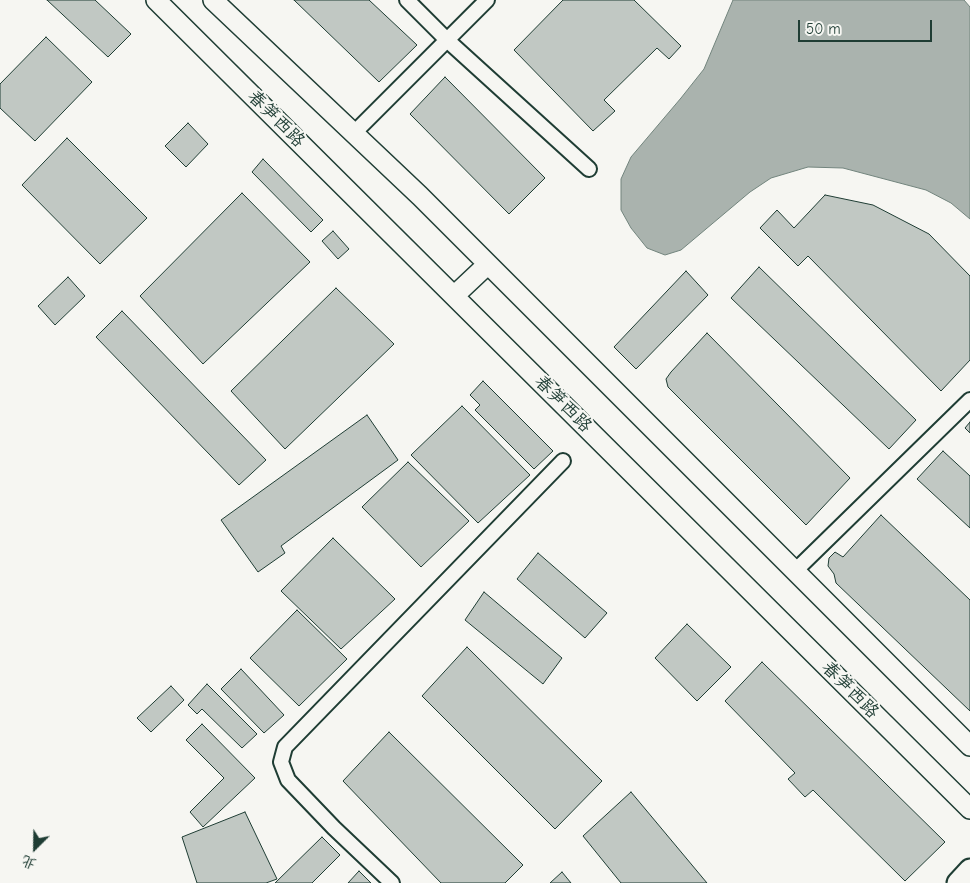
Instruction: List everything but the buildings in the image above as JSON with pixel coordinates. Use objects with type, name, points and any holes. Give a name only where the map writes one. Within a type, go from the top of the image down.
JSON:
[{"type":"main road","name":"春笋西路","points":[[156,0],[970,809]]},
{"type":"main road","points":[[213,0],[354,133],[488,264],[970,746]]},
{"type":"main road","points":[[454,296],[488,264]]},
{"type":"main road","points":[[958,883],[970,870]]},
{"type":"street","points":[[407,0],[447,40],[589,169]]},
{"type":"street","points":[[354,133],[488,0]]},
{"type":"street","points":[[795,571],[970,400]]},
{"type":"street","points":[[392,883],[334,828],[288,780],[281,762],[285,747],[563,461]]},
{"type":"shaded area","points":[[733,0],[964,0],[970,7],[970,219],[951,203],[926,190],[843,168],[808,167],[771,178],[750,192],[681,250],[665,255],[647,248],[631,228],[621,210],[621,179],[631,157],[704,69]]}]
